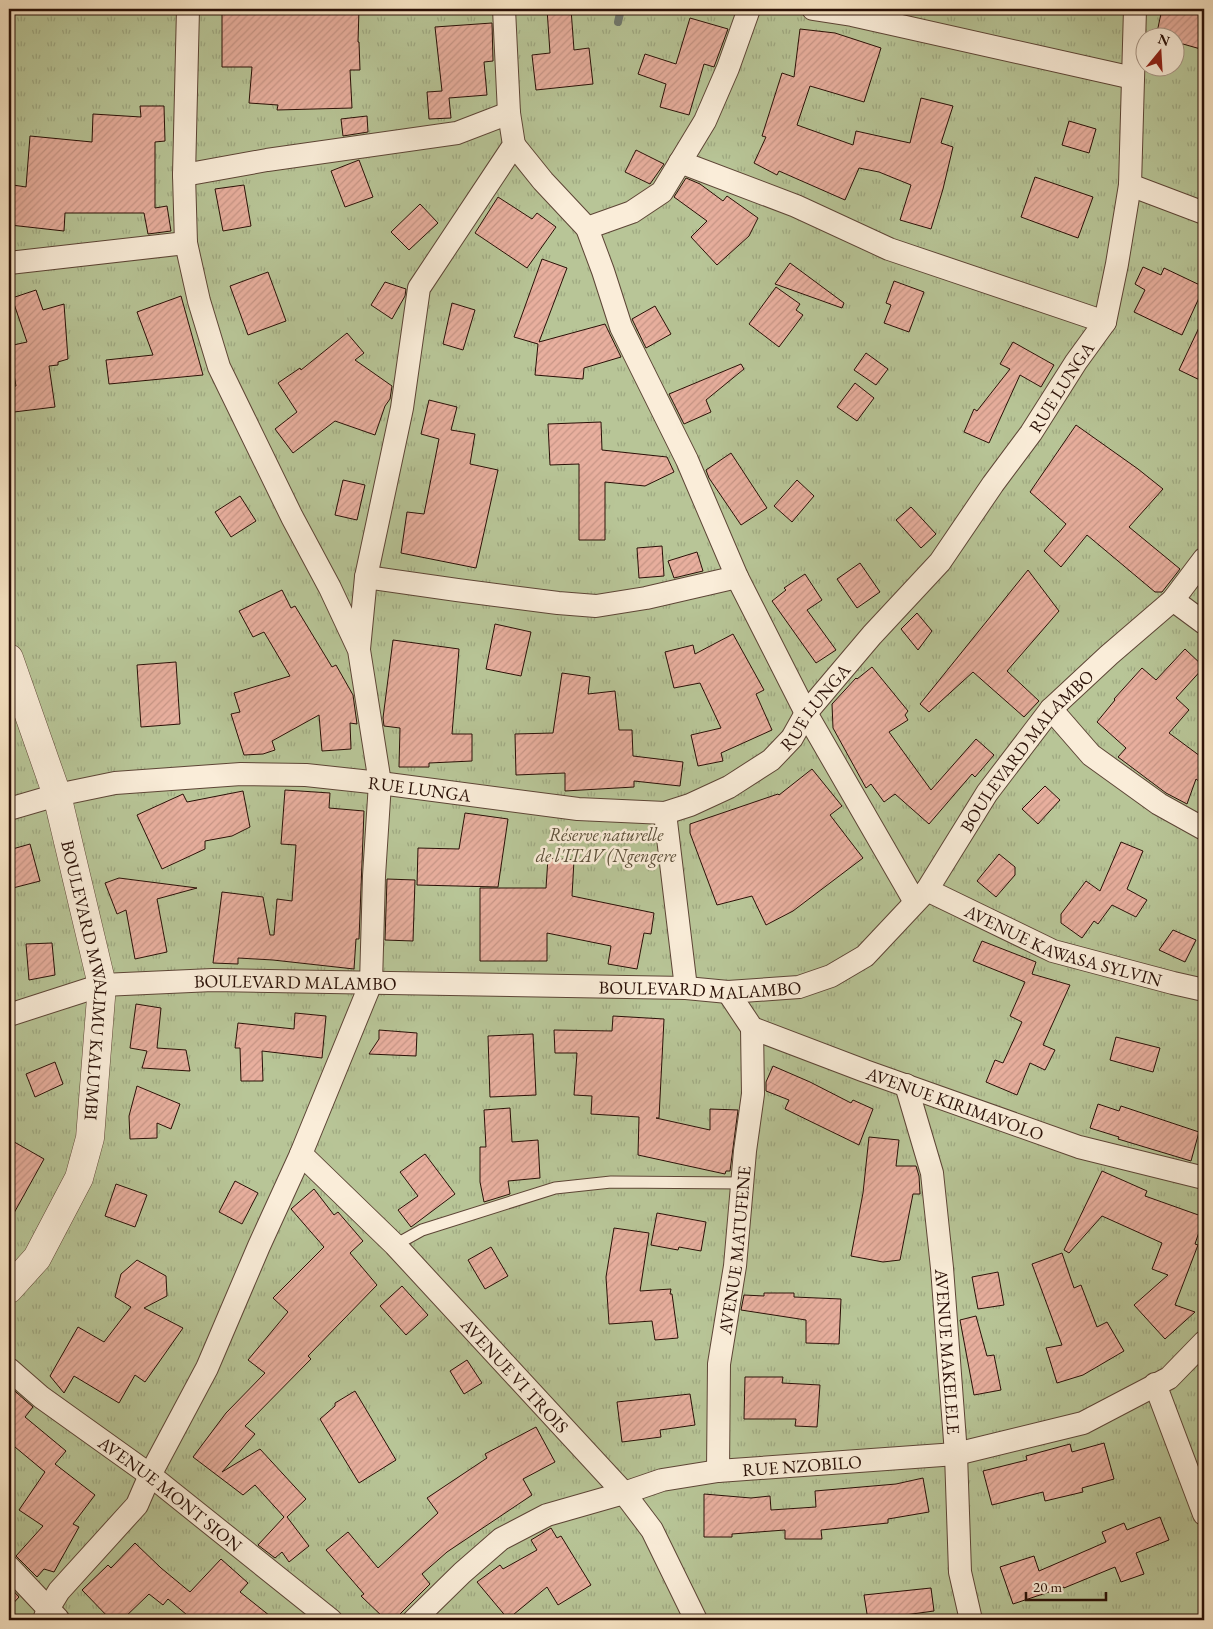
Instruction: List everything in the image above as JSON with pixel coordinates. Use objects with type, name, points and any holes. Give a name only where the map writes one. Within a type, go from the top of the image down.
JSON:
[{"type":"street","points":[[188,9],[184,175],[186,243],[199,301],[219,367],[359,650]]},
{"type":"street","points":[[504,9],[510,113],[514,145],[543,181],[587,228],[621,327],[687,460],[737,577],[806,713],[921,896]]},
{"type":"street","points":[[587,228],[632,212],[662,192],[705,121],[728,68],[749,9]]},
{"type":"street","points":[[813,9],[852,15],[1133,78]]},
{"type":"street","name":"RUE LUNGA","points":[[9,809],[57,795],[115,783],[241,774],[306,776],[380,783],[578,809],[665,813],[690,805],[729,787],[771,760],[792,738],[806,713],[872,635],[940,562],[993,484],[1031,433],[1076,362],[1105,322],[1118,264],[1130,185],[1135,9]]},
{"type":"street","points":[[184,175],[267,160],[457,133],[510,113]]},
{"type":"street","points":[[51,1616],[59,1591],[137,1504],[150,1475],[207,1368],[301,1154],[371,983],[374,876],[380,783],[359,650],[366,577],[402,408],[419,288],[514,145]]},
{"type":"street","points":[[680,162],[796,206],[889,249],[1105,322]]},
{"type":"street","points":[[1130,185],[1204,213]]},
{"type":"street","points":[[9,263],[186,243]]},
{"type":"street","name":"BOULEVARD MALAMBO","points":[[9,1015],[102,985],[213,980],[686,988],[728,992],[799,987],[831,976],[865,956],[921,896],[987,793],[1050,709],[1109,654],[1173,600],[1204,559]]},
{"type":"street","points":[[366,577],[466,592],[596,606],[646,598],[737,577]]},
{"type":"street","points":[[1173,600],[1204,622]]},
{"type":"street","name":"BOULEVARD MWALIMU KALUMBI","points":[[9,658],[57,795],[102,985],[90,1138],[79,1178],[37,1258],[9,1288]]},
{"type":"street","points":[[1050,709],[1091,754],[1159,804],[1204,829]]},
{"type":"street","points":[[665,813],[686,988]]},
{"type":"street","name":"AVENUE KAWASA SYLVIN","points":[[921,896],[1053,950],[1204,990]]},
{"type":"street","points":[[728,992],[752,1028]]},
{"type":"street","name":"AVENUE KIRIMAVOLO","points":[[752,1028],[1079,1147],[1204,1178]]},
{"type":"street","name":"AVENUE MATUFENE","points":[[718,1471],[719,1364],[735,1266],[745,1151],[753,1094],[752,1028]]},
{"type":"street","name":"AVENUE MAKELELE","points":[[906,1085],[932,1173],[942,1268],[956,1454],[960,1572],[971,1620]]},
{"type":"street","name":"AVENUE VI TROIS","points":[[301,1154],[394,1245],[624,1493],[652,1530],[696,1620]]},
{"type":"street","name":"RUE NZOBILO","points":[[414,1620],[462,1573],[501,1539],[547,1515],[662,1480],[718,1471],[956,1454],[1083,1423],[1169,1378],[1204,1342]]},
{"type":"street","name":"AVENUE MONT SION","points":[[9,1369],[41,1397],[150,1475],[331,1620]]},
{"type":"street","points":[[1156,1384],[1204,1514]]},
{"type":"street","points":[[9,1568],[51,1616]]},
{"type":"lane","points":[[394,1245],[422,1230],[555,1188],[611,1182],[743,1183]]},
{"type":"green space","name":"Réserve naturelle de l'ITAV (Ngengere","points":[[9,9],[1204,9],[1204,1620],[9,1620]]},
{"type":"building","points":[[222,9],[326,11],[326,9],[359,9],[358,42],[360,70],[350,70],[352,108],[277,110],[278,105],[249,103],[252,67],[222,67]]},
{"type":"building","points":[[547,9],[571,9],[574,50],[589,48],[593,84],[536,90],[532,55],[550,53]]},
{"type":"building","points":[[1162,9],[1204,9],[1204,50],[1186,45],[1186,28],[1158,28]]},
{"type":"building","points":[[690,18],[728,29],[714,67],[704,64],[689,115],[660,107],[666,84],[638,74],[645,54],[676,64]]},
{"type":"building","points":[[492,23],[493,61],[484,62],[487,95],[449,98],[451,118],[429,119],[427,92],[442,91],[435,27]]},
{"type":"building","points":[[800,29],[835,33],[881,48],[864,102],[810,86],[797,125],[853,145],[856,131],[910,143],[921,98],[953,106],[941,143],[953,147],[931,229],[900,220],[911,185],[879,172],[859,168],[845,200],[779,171],[777,175],[754,163],[766,137],[762,136],[782,73],[794,77]]},
{"type":"building","points":[[140,106],[164,106],[165,141],[155,142],[155,208],[167,206],[171,231],[148,234],[144,213],[65,213],[64,231],[10,225],[13,185],[26,187],[30,136],[92,142],[93,114],[141,117]]},
{"type":"building","points":[[367,116],[368,132],[343,136],[341,119]]},
{"type":"building","points":[[1069,121],[1096,129],[1089,153],[1062,145]]},
{"type":"building","points":[[636,150],[664,164],[650,184],[625,172]]},
{"type":"building","points":[[359,160],[373,197],[345,207],[331,171]]},
{"type":"building","points":[[1035,177],[1093,197],[1078,238],[1021,217]]},
{"type":"building","points":[[686,178],[700,184],[723,201],[727,196],[758,218],[749,236],[717,265],[691,237],[707,221],[674,197]]},
{"type":"building","points":[[244,185],[251,226],[223,231],[215,189]]},
{"type":"building","points":[[498,197],[532,219],[537,213],[556,227],[527,268],[475,233]]},
{"type":"building","points":[[420,204],[438,223],[409,250],[391,232]]},
{"type":"building","points":[[542,259],[567,268],[539,342],[605,324],[621,357],[584,368],[583,379],[535,375],[538,344],[514,337]]},
{"type":"building","points":[[790,263],[844,303],[842,308],[775,284]]},
{"type":"building","points":[[1143,267],[1161,275],[1164,268],[1204,287],[1182,335],[1134,312],[1145,290],[1135,284]]},
{"type":"building","points":[[268,272],[286,321],[248,335],[230,286]]},
{"type":"building","points":[[894,281],[924,292],[909,332],[884,323],[891,305],[886,303]]},
{"type":"building","points":[[385,282],[406,289],[405,296],[392,319],[371,305]]},
{"type":"building","points":[[776,287],[800,304],[796,310],[803,315],[779,347],[749,324]]},
{"type":"building","points":[[36,290],[43,310],[64,304],[68,359],[58,362],[58,365],[49,366],[55,407],[14,412],[10,387],[16,386],[9,346],[27,342],[12,298]]},
{"type":"building","points":[[181,296],[203,375],[109,384],[106,360],[153,355],[137,312]]},
{"type":"building","points":[[452,303],[475,310],[463,350],[443,344]]},
{"type":"building","points":[[655,306],[671,334],[646,348],[632,319]]},
{"type":"building","points":[[1204,317],[1204,382],[1179,370]]},
{"type":"building","points":[[347,333],[364,353],[355,360],[392,386],[390,399],[385,406],[375,435],[335,421],[293,453],[275,429],[297,412],[278,383],[300,368],[301,370]]},
{"type":"building","points":[[1013,342],[1054,365],[1041,387],[1020,375],[989,443],[964,432],[974,409],[977,411],[1010,369],[1000,364]]},
{"type":"building","points":[[866,353],[888,369],[876,385],[854,370]]},
{"type":"building","points":[[741,364],[744,369],[706,400],[711,412],[684,424],[669,394]]},
{"type":"building","points":[[855,383],[874,398],[857,421],[837,407]]},
{"type":"building","points":[[429,400],[457,407],[451,430],[475,434],[470,464],[498,470],[476,568],[401,553],[407,512],[424,514],[439,439],[421,434]]},
{"type":"building","points":[[601,422],[602,450],[667,457],[674,472],[645,486],[605,482],[605,540],[579,540],[579,464],[550,465],[548,424]]},
{"type":"building","points":[[1076,425],[1163,489],[1129,527],[1180,569],[1162,592],[1155,592],[1087,535],[1061,567],[1044,551],[1066,524],[1030,492]]},
{"type":"building","points":[[731,453],[767,508],[741,525],[709,478],[706,470]]},
{"type":"building","points":[[343,480],[365,485],[357,520],[335,515]]},
{"type":"building","points":[[797,480],[814,496],[792,522],[774,506]]},
{"type":"building","points":[[240,496],[256,521],[231,537],[215,512]]},
{"type":"building","points":[[911,507],[936,534],[921,548],[896,520]]},
{"type":"building","points":[[662,546],[664,576],[639,578],[637,548]]},
{"type":"building","points":[[697,552],[703,571],[674,578],[668,561]]},
{"type":"building","points":[[860,563],[880,592],[857,608],[837,579]]},
{"type":"building","points":[[1028,570],[1059,611],[1007,671],[1039,701],[1024,717],[973,672],[929,712],[920,704]]},
{"type":"building","points":[[805,574],[822,600],[807,610],[836,650],[816,663],[772,601],[786,590],[784,588]]},
{"type":"building","points":[[282,590],[291,608],[295,606],[332,667],[336,665],[353,695],[357,724],[350,723],[351,749],[322,751],[319,715],[272,741],[275,750],[263,754],[244,755],[231,714],[240,712],[234,693],[290,676],[264,632],[253,637],[239,611]]},
{"type":"building","points":[[917,613],[932,631],[918,650],[901,629]]},
{"type":"building","points":[[495,624],[531,632],[521,676],[486,669]]},
{"type":"building","points":[[733,634],[764,690],[756,694],[772,730],[721,753],[723,761],[698,766],[691,735],[721,728],[700,683],[674,688],[665,652],[693,645],[695,654]]},
{"type":"building","points":[[393,640],[459,649],[452,734],[472,734],[472,761],[429,763],[429,767],[399,767],[400,728],[384,726],[383,718]]},
{"type":"building","points":[[1185,649],[1204,667],[1176,698],[1189,710],[1169,733],[1204,759],[1204,785],[1196,779],[1187,804],[1166,793],[1118,757],[1126,748],[1097,722],[1114,699],[1142,668],[1156,680]]},
{"type":"building","points":[[176,662],[180,724],[141,727],[137,665]]},
{"type":"building","points":[[872,667],[908,711],[905,715],[908,720],[889,732],[931,790],[976,739],[994,755],[975,777],[972,774],[929,824],[895,794],[884,802],[871,784],[866,788],[833,728],[832,704],[856,678]]},
{"type":"building","points":[[562,673],[590,677],[588,694],[615,691],[619,730],[632,730],[633,756],[683,762],[680,786],[634,781],[634,787],[565,791],[565,773],[516,775],[515,734],[553,733]]},
{"type":"building","points":[[812,769],[842,806],[830,815],[863,858],[793,911],[766,925],[752,896],[717,905],[690,833],[690,824],[779,795]]},
{"type":"building","points":[[1045,786],[1060,800],[1038,824],[1022,809]]},
{"type":"building","points":[[285,790],[330,793],[329,808],[364,811],[359,939],[356,939],[354,969],[238,958],[238,964],[213,963],[222,892],[263,897],[270,935],[274,935],[277,899],[292,901],[296,845],[281,844]]},
{"type":"building","points":[[243,791],[250,827],[232,836],[205,841],[205,849],[162,869],[137,815],[183,794],[187,802]]},
{"type":"building","points":[[465,813],[508,819],[498,887],[417,885],[418,848],[459,849]]},
{"type":"building","points":[[1121,842],[1143,851],[1127,889],[1147,900],[1136,917],[1112,905],[1098,924],[1094,921],[1082,938],[1061,923],[1061,914],[1086,881],[1100,891]]},
{"type":"building","points":[[30,844],[40,881],[9,889],[9,850]]},
{"type":"building","points":[[999,854],[1015,867],[1015,875],[996,897],[977,881]]},
{"type":"building","points":[[548,858],[574,860],[572,896],[654,913],[651,934],[644,933],[637,969],[608,964],[611,946],[547,933],[547,961],[480,961],[480,888],[546,888]]},
{"type":"building","points":[[119,878],[197,888],[157,899],[167,952],[135,959],[126,910],[117,914],[105,883]]},
{"type":"building","points":[[387,879],[415,880],[413,941],[385,940]]},
{"type":"building","points":[[1173,930],[1196,940],[1185,962],[1159,950]]},
{"type":"building","points":[[982,941],[1036,962],[1032,974],[1070,985],[1043,1045],[1055,1050],[1045,1070],[1030,1063],[1017,1095],[986,1082],[995,1060],[1003,1063],[1022,1022],[1010,1016],[1025,982],[973,961]]},
{"type":"building","points":[[52,943],[55,975],[29,980],[26,944]]},
{"type":"building","points":[[136,1004],[161,1008],[157,1048],[186,1050],[190,1071],[142,1068],[147,1051],[130,1048]]},
{"type":"building","points":[[295,1013],[326,1016],[322,1058],[262,1051],[263,1081],[241,1081],[240,1048],[235,1048],[238,1023],[294,1029]]},
{"type":"building","points":[[613,1016],[664,1019],[659,1118],[656,1118],[710,1130],[710,1109],[738,1110],[730,1171],[726,1171],[725,1174],[638,1155],[639,1117],[591,1114],[592,1096],[574,1095],[577,1053],[555,1053],[554,1030],[612,1031]]},
{"type":"building","points":[[379,1030],[417,1033],[416,1056],[369,1054],[379,1039]]},
{"type":"building","points":[[533,1034],[536,1095],[490,1097],[488,1036]]},
{"type":"building","points":[[1116,1037],[1160,1048],[1153,1072],[1110,1060]]},
{"type":"building","points":[[55,1062],[63,1084],[35,1097],[26,1074]]},
{"type":"building","points":[[773,1066],[851,1103],[853,1100],[873,1109],[859,1145],[785,1109],[789,1100],[766,1091],[766,1082]]},
{"type":"building","points":[[137,1086],[180,1104],[171,1129],[157,1123],[157,1138],[130,1139],[129,1116]]},
{"type":"building","points":[[1098,1104],[1119,1111],[1121,1106],[1199,1132],[1191,1161],[1118,1139],[1119,1137],[1090,1128]]},
{"type":"building","points":[[510,1108],[512,1142],[538,1140],[540,1178],[508,1181],[510,1194],[484,1202],[480,1182],[480,1147],[486,1147],[484,1110]]},
{"type":"building","points":[[869,1137],[899,1140],[896,1166],[916,1166],[919,1176],[920,1194],[913,1194],[900,1260],[883,1262],[851,1256],[863,1193]]},
{"type":"building","points":[[9,1139],[44,1159],[9,1222]]},
{"type":"building","points":[[425,1154],[455,1194],[411,1227],[398,1210],[418,1196],[400,1172]]},
{"type":"building","points":[[1102,1171],[1147,1191],[1145,1196],[1204,1217],[1195,1244],[1198,1245],[1175,1305],[1195,1312],[1165,1339],[1134,1305],[1168,1275],[1152,1269],[1162,1243],[1102,1216],[1069,1253],[1064,1250]]},
{"type":"building","points":[[235,1181],[258,1193],[242,1224],[219,1212]]},
{"type":"building","points":[[116,1184],[147,1195],[135,1227],[105,1216]]},
{"type":"building","points":[[314,1189],[334,1215],[338,1212],[363,1241],[350,1253],[377,1285],[308,1356],[311,1359],[245,1426],[255,1434],[222,1472],[260,1449],[306,1499],[287,1517],[309,1546],[289,1562],[282,1552],[275,1558],[258,1545],[284,1517],[255,1485],[243,1495],[193,1457],[226,1413],[265,1373],[248,1360],[288,1312],[273,1298],[324,1247],[291,1209]]},
{"type":"building","points":[[657,1213],[706,1222],[701,1251],[679,1247],[678,1250],[651,1245]]},
{"type":"building","points":[[614,1228],[649,1233],[640,1291],[671,1289],[670,1294],[672,1294],[678,1338],[655,1340],[652,1321],[609,1324],[606,1277]]},
{"type":"building","points":[[491,1247],[508,1276],[485,1289],[468,1260]]},
{"type":"building","points":[[1062,1253],[1074,1288],[1081,1285],[1097,1327],[1107,1322],[1124,1351],[1083,1375],[1057,1383],[1046,1348],[1062,1345],[1032,1264]]},
{"type":"building","points":[[137,1260],[166,1276],[167,1296],[144,1308],[183,1328],[145,1382],[135,1375],[119,1403],[74,1376],[64,1393],[50,1376],[78,1327],[104,1342],[131,1307],[115,1297],[121,1274]]},
{"type":"building","points":[[998,1272],[1004,1305],[978,1309],[972,1277]]},
{"type":"building","points":[[402,1286],[428,1315],[406,1335],[380,1306]]},
{"type":"building","points":[[764,1293],[794,1293],[794,1297],[841,1299],[839,1344],[806,1343],[806,1320],[741,1310],[744,1295],[764,1296]]},
{"type":"building","points":[[976,1316],[987,1356],[994,1355],[1001,1390],[974,1395],[960,1320]]},
{"type":"building","points":[[467,1360],[482,1383],[464,1394],[450,1371]]},
{"type":"building","points":[[745,1377],[783,1377],[782,1383],[820,1385],[817,1427],[795,1426],[796,1419],[744,1419]]},
{"type":"building","points":[[9,1386],[33,1407],[25,1417],[66,1451],[55,1464],[95,1495],[73,1524],[79,1527],[54,1572],[44,1569],[37,1577],[16,1556],[43,1526],[19,1510],[45,1472],[9,1442]]},
{"type":"building","points":[[355,1391],[396,1460],[359,1483],[320,1419],[335,1406],[335,1403]]},
{"type":"building","points":[[690,1394],[695,1425],[660,1430],[661,1437],[622,1442],[617,1402]]},
{"type":"building","points":[[536,1427],[555,1462],[523,1479],[532,1495],[447,1552],[422,1574],[430,1584],[394,1620],[386,1620],[361,1596],[364,1594],[326,1550],[348,1532],[378,1568],[438,1513],[427,1498],[487,1458],[485,1454]]},
{"type":"building","points":[[1104,1443],[1114,1479],[1082,1488],[1083,1492],[1045,1501],[1043,1492],[992,1505],[983,1471],[1027,1460],[1026,1456],[1070,1444],[1072,1452]]},
{"type":"building","points":[[923,1478],[929,1512],[888,1519],[888,1523],[821,1530],[822,1539],[785,1539],[785,1530],[732,1534],[732,1537],[704,1537],[704,1494],[751,1498],[770,1496],[771,1510],[816,1507],[815,1491],[896,1484]]},
{"type":"building","points":[[1160,1517],[1169,1540],[1136,1553],[1144,1574],[1121,1582],[1115,1567],[1064,1588],[1013,1604],[1000,1567],[1034,1556],[1039,1571],[1106,1542],[1102,1532],[1124,1523],[1127,1530]]},
{"type":"building","points":[[551,1528],[557,1538],[561,1536],[591,1585],[558,1605],[547,1587],[508,1619],[477,1582],[500,1565],[503,1569],[537,1550],[531,1540]]},
{"type":"building","points":[[135,1543],[190,1592],[221,1559],[248,1583],[240,1592],[275,1620],[193,1620],[168,1599],[163,1605],[149,1594],[122,1620],[111,1620],[82,1590],[108,1565],[111,1568]]},
{"type":"building","points":[[9,1586],[19,1597],[9,1608]]},
{"type":"building","points":[[931,1588],[934,1611],[868,1620],[864,1595]]},
{"type":"waterway","points":[[618,22],[621,9]]}]
